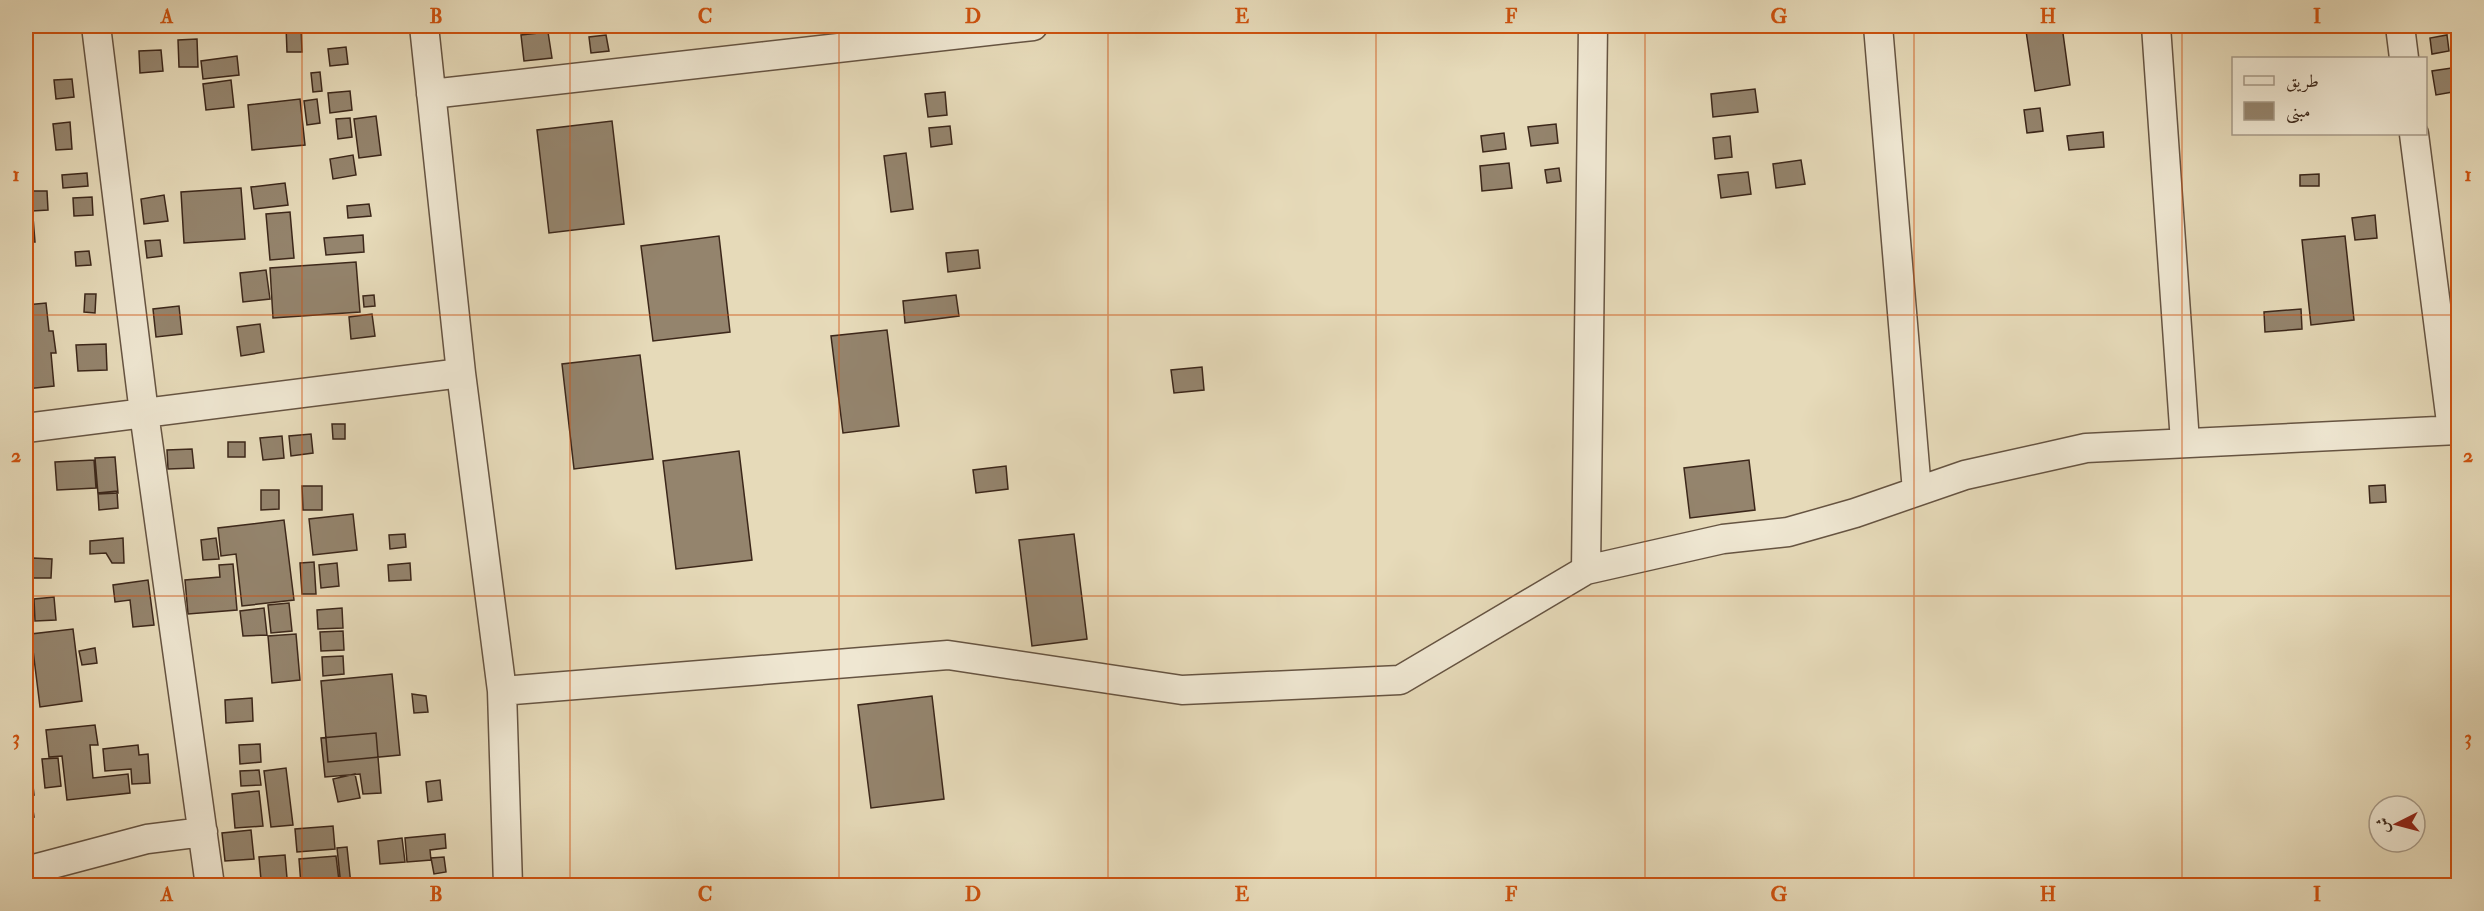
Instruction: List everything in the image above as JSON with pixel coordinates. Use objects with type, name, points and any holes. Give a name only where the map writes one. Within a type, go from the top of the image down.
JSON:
[{"type":"street","points":[[96,26],[144,413],[210,885]]},
{"type":"street","points":[[424,26],[461,374],[502,692],[508,885]]},
{"type":"street","points":[[431,94],[1033,26]]},
{"type":"street","points":[[1586,570],[1593,26]]},
{"type":"street","points":[[1878,26],[1917,492]]},
{"type":"street","points":[[2156,26],[2186,442]]},
{"type":"street","points":[[2400,26],[2404,57]]},
{"type":"street","points":[[502,692],[948,655],[1182,690],[1400,680],[1586,570],[1724,539],[1788,532],[1855,513],[1965,475],[2086,447],[2456,430],[2414,135]]},
{"type":"street","points":[[26,428],[461,374]]},
{"type":"street","points":[[26,871],[147,839],[203,832]]},
{"type":"building","points":[[191,26],[215,26],[191,28]]},
{"type":"building","points":[[230,26],[252,26],[252,27],[231,30]]},
{"type":"building","points":[[286,26],[301,26],[302,52],[287,52]]},
{"type":"building","points":[[2062,26],[2070,85],[2035,91],[2026,31]]},
{"type":"building","points":[[548,32],[552,58],[524,61],[521,35]]},
{"type":"building","points":[[606,35],[609,51],[591,53],[589,37]]},
{"type":"building","points":[[2447,35],[2449,51],[2432,54],[2430,38]]},
{"type":"building","points":[[197,39],[198,67],[179,67],[178,40]]},
{"type":"building","points":[[346,47],[348,64],[330,66],[328,49]]},
{"type":"building","points":[[161,50],[163,71],[140,73],[139,51]]},
{"type":"building","points":[[237,56],[239,75],[203,79],[201,61]]},
{"type":"building","points":[[2458,67],[2458,91],[2436,95],[2432,71]]},
{"type":"building","points":[[320,72],[322,91],[313,92],[311,73]]},
{"type":"building","points":[[72,79],[74,97],[56,99],[54,80]]},
{"type":"building","points":[[231,80],[234,107],[206,110],[203,84]]},
{"type":"building","points":[[1755,89],[1758,112],[1713,117],[1711,94]]},
{"type":"building","points":[[350,91],[352,110],[330,113],[328,93]]},
{"type":"building","points":[[945,92],[947,115],[928,117],[925,94]]},
{"type":"building","points":[[300,99],[305,145],[252,150],[248,105]]},
{"type":"building","points":[[317,99],[320,123],[307,125],[304,101]]},
{"type":"building","points":[[2040,108],[2043,131],[2027,133],[2024,110]]},
{"type":"building","points":[[376,116],[381,155],[359,158],[354,119]]},
{"type":"building","points":[[350,118],[352,137],[338,139],[336,119]]},
{"type":"building","points":[[612,121],[624,224],[549,233],[537,130]]},
{"type":"building","points":[[70,122],[72,149],[56,150],[53,124]]},
{"type":"building","points":[[1556,124],[1558,143],[1531,146],[1528,127]]},
{"type":"building","points":[[950,126],[952,144],[931,147],[929,128]]},
{"type":"building","points":[[2103,132],[2104,147],[2069,150],[2067,136]]},
{"type":"building","points":[[1504,133],[1506,149],[1483,152],[1481,136]]},
{"type":"building","points":[[1730,136],[1732,157],[1715,159],[1713,138]]},
{"type":"building","points":[[906,153],[913,209],[891,212],[884,156]]},
{"type":"building","points":[[353,155],[356,175],[333,179],[330,159]]},
{"type":"building","points":[[1801,160],[1805,184],[1776,188],[1773,164]]},
{"type":"building","points":[[1509,163],[1512,188],[1482,191],[1480,166]]},
{"type":"building","points":[[1559,168],[1561,181],[1547,183],[1545,170]]},
{"type":"building","points":[[1748,172],[1751,194],[1721,198],[1718,175]]},
{"type":"building","points":[[87,173],[88,186],[63,188],[62,175]]},
{"type":"building","points":[[2319,174],[2319,186],[2300,186],[2300,175]]},
{"type":"building","points":[[285,183],[288,205],[254,209],[251,187]]},
{"type":"building","points":[[241,188],[245,239],[184,243],[181,192]]},
{"type":"building","points":[[31,191],[47,191],[48,210],[32,211]]},
{"type":"building","points":[[164,195],[168,221],[144,224],[141,199]]},
{"type":"building","points":[[92,197],[93,215],[74,216],[73,198]]},
{"type":"building","points":[[369,204],[371,216],[348,218],[347,206]]},
{"type":"building","points":[[290,212],[294,258],[270,260],[266,214]]},
{"type":"building","points":[[2375,215],[2377,238],[2355,240],[2352,218]]},
{"type":"building","points":[[26,217],[33,217],[35,242],[26,242]]},
{"type":"building","points":[[363,235],[364,252],[326,255],[324,238]]},
{"type":"building","points":[[719,236],[730,332],[653,341],[641,246]]},
{"type":"building","points":[[2345,236],[2354,320],[2311,325],[2302,240]]},
{"type":"building","points":[[160,240],[162,256],[147,258],[145,241]]},
{"type":"building","points":[[978,250],[980,268],[948,272],[946,253]]},
{"type":"building","points":[[89,251],[91,265],[76,266],[75,252]]},
{"type":"building","points":[[356,262],[360,312],[273,318],[270,268]]},
{"type":"building","points":[[266,270],[270,299],[243,302],[240,273]]},
{"type":"building","points":[[85,294],[96,294],[95,313],[84,312]]},
{"type":"building","points":[[374,295],[375,306],[364,307],[363,296]]},
{"type":"building","points":[[956,295],[959,316],[905,323],[903,301]]},
{"type":"building","points":[[46,303],[49,331],[53,331],[56,353],[51,353],[54,386],[26,389],[26,305]]},
{"type":"building","points":[[179,306],[182,334],[156,337],[153,309]]},
{"type":"building","points":[[2301,309],[2302,329],[2265,332],[2264,312]]},
{"type":"building","points":[[372,314],[375,336],[351,339],[349,317]]},
{"type":"building","points":[[260,324],[264,352],[241,356],[237,327]]},
{"type":"building","points":[[887,330],[899,426],[843,433],[831,336]]},
{"type":"building","points":[[106,344],[107,370],[78,371],[76,345]]},
{"type":"building","points":[[640,355],[653,459],[574,469],[562,364]]},
{"type":"building","points":[[1202,367],[1204,390],[1174,393],[1171,370]]},
{"type":"building","points":[[332,424],[345,424],[345,439],[333,439]]},
{"type":"building","points":[[311,434],[313,453],[291,456],[289,436]]},
{"type":"building","points":[[282,436],[284,458],[263,460],[260,438]]},
{"type":"building","points":[[228,442],[245,442],[245,457],[228,457]]},
{"type":"building","points":[[192,449],[194,468],[168,469],[167,450]]},
{"type":"building","points":[[739,451],[752,560],[676,569],[663,461]]},
{"type":"building","points":[[115,457],[118,493],[98,494],[95,458]]},
{"type":"building","points":[[94,460],[96,488],[57,490],[55,462]]},
{"type":"building","points":[[1749,460],[1755,510],[1690,518],[1684,468]]},
{"type":"building","points":[[1006,466],[1008,489],[976,493],[973,470]]},
{"type":"building","points":[[2385,485],[2386,502],[2370,503],[2369,486]]},
{"type":"building","points":[[302,486],[322,486],[322,510],[303,510]]},
{"type":"building","points":[[261,490],[279,490],[279,509],[261,510]]},
{"type":"building","points":[[117,491],[118,508],[99,510],[98,493]]},
{"type":"building","points":[[353,514],[357,550],[313,555],[309,519]]},
{"type":"building","points":[[284,520],[294,600],[242,606],[236,554],[221,556],[218,528]]},
{"type":"building","points":[[405,534],[406,547],[390,549],[389,535]]},
{"type":"building","points":[[1074,534],[1087,639],[1032,646],[1019,540]]},
{"type":"building","points":[[123,538],[124,563],[112,563],[106,553],[90,554],[90,541]]},
{"type":"building","points":[[216,538],[219,559],[203,560],[201,540]]},
{"type":"building","points":[[33,558],[52,559],[51,578],[33,578]]},
{"type":"building","points":[[314,562],[316,594],[302,594],[300,563]]},
{"type":"building","points":[[337,563],[339,586],[321,588],[319,565]]},
{"type":"building","points":[[410,563],[411,580],[389,581],[388,565]]},
{"type":"building","points":[[233,564],[237,610],[188,614],[185,580],[220,577],[219,565]]},
{"type":"building","points":[[148,580],[154,625],[133,627],[130,600],[115,602],[113,585]]},
{"type":"building","points":[[54,597],[56,620],[35,621],[34,599]]},
{"type":"building","points":[[289,603],[292,631],[271,633],[268,605]]},
{"type":"building","points":[[264,608],[267,635],[243,636],[240,611]]},
{"type":"building","points":[[342,608],[343,628],[318,629],[317,610]]},
{"type":"building","points":[[73,629],[82,701],[40,707],[31,634]]},
{"type":"building","points":[[343,631],[344,650],[321,651],[320,632]]},
{"type":"building","points":[[296,634],[300,680],[272,683],[268,636]]},
{"type":"building","points":[[95,648],[97,663],[82,665],[79,651]]},
{"type":"building","points":[[343,656],[344,674],[323,676],[322,657]]},
{"type":"building","points":[[392,674],[400,755],[328,762],[321,681]]},
{"type":"building","points":[[412,694],[426,696],[428,712],[414,713]]},
{"type":"building","points":[[932,696],[944,799],[871,808],[858,705]]},
{"type":"building","points":[[252,698],[253,721],[226,723],[225,700]]},
{"type":"building","points":[[26,722],[34,795],[26,796]]},
{"type":"building","points":[[95,725],[98,745],[90,745],[93,778],[128,774],[130,793],[67,800],[62,756],[49,757],[46,730]]},
{"type":"building","points":[[376,733],[381,793],[363,794],[360,774],[325,777],[321,738]]},
{"type":"building","points":[[260,744],[261,762],[240,764],[239,745]]},
{"type":"building","points":[[138,745],[139,755],[148,754],[150,783],[132,784],[131,769],[105,771],[103,749]]},
{"type":"building","points":[[58,758],[61,786],[45,788],[42,759]]},
{"type":"building","points":[[286,768],[293,825],[271,827],[264,771]]},
{"type":"building","points":[[259,770],[261,785],[241,786],[240,771]]},
{"type":"building","points":[[355,774],[360,798],[338,802],[333,779]]},
{"type":"building","points":[[440,780],[442,800],[428,802],[426,782]]},
{"type":"building","points":[[259,791],[263,826],[235,828],[232,794]]},
{"type":"building","points":[[31,796],[34,817],[26,818],[26,797]]},
{"type":"building","points":[[333,826],[335,849],[297,852],[295,829]]},
{"type":"building","points":[[251,830],[254,859],[225,861],[222,833]]},
{"type":"building","points":[[445,834],[446,848],[430,850],[431,860],[407,862],[405,838]]},
{"type":"building","points":[[402,838],[405,862],[380,864],[378,841]]},
{"type":"building","points":[[347,847],[351,885],[364,886],[341,886],[337,848]]},
{"type":"building","points":[[285,855],[287,878],[261,880],[259,857]]},
{"type":"building","points":[[336,856],[339,881],[301,885],[299,859]]},
{"type":"building","points":[[444,857],[446,872],[434,874],[431,858]]}]
